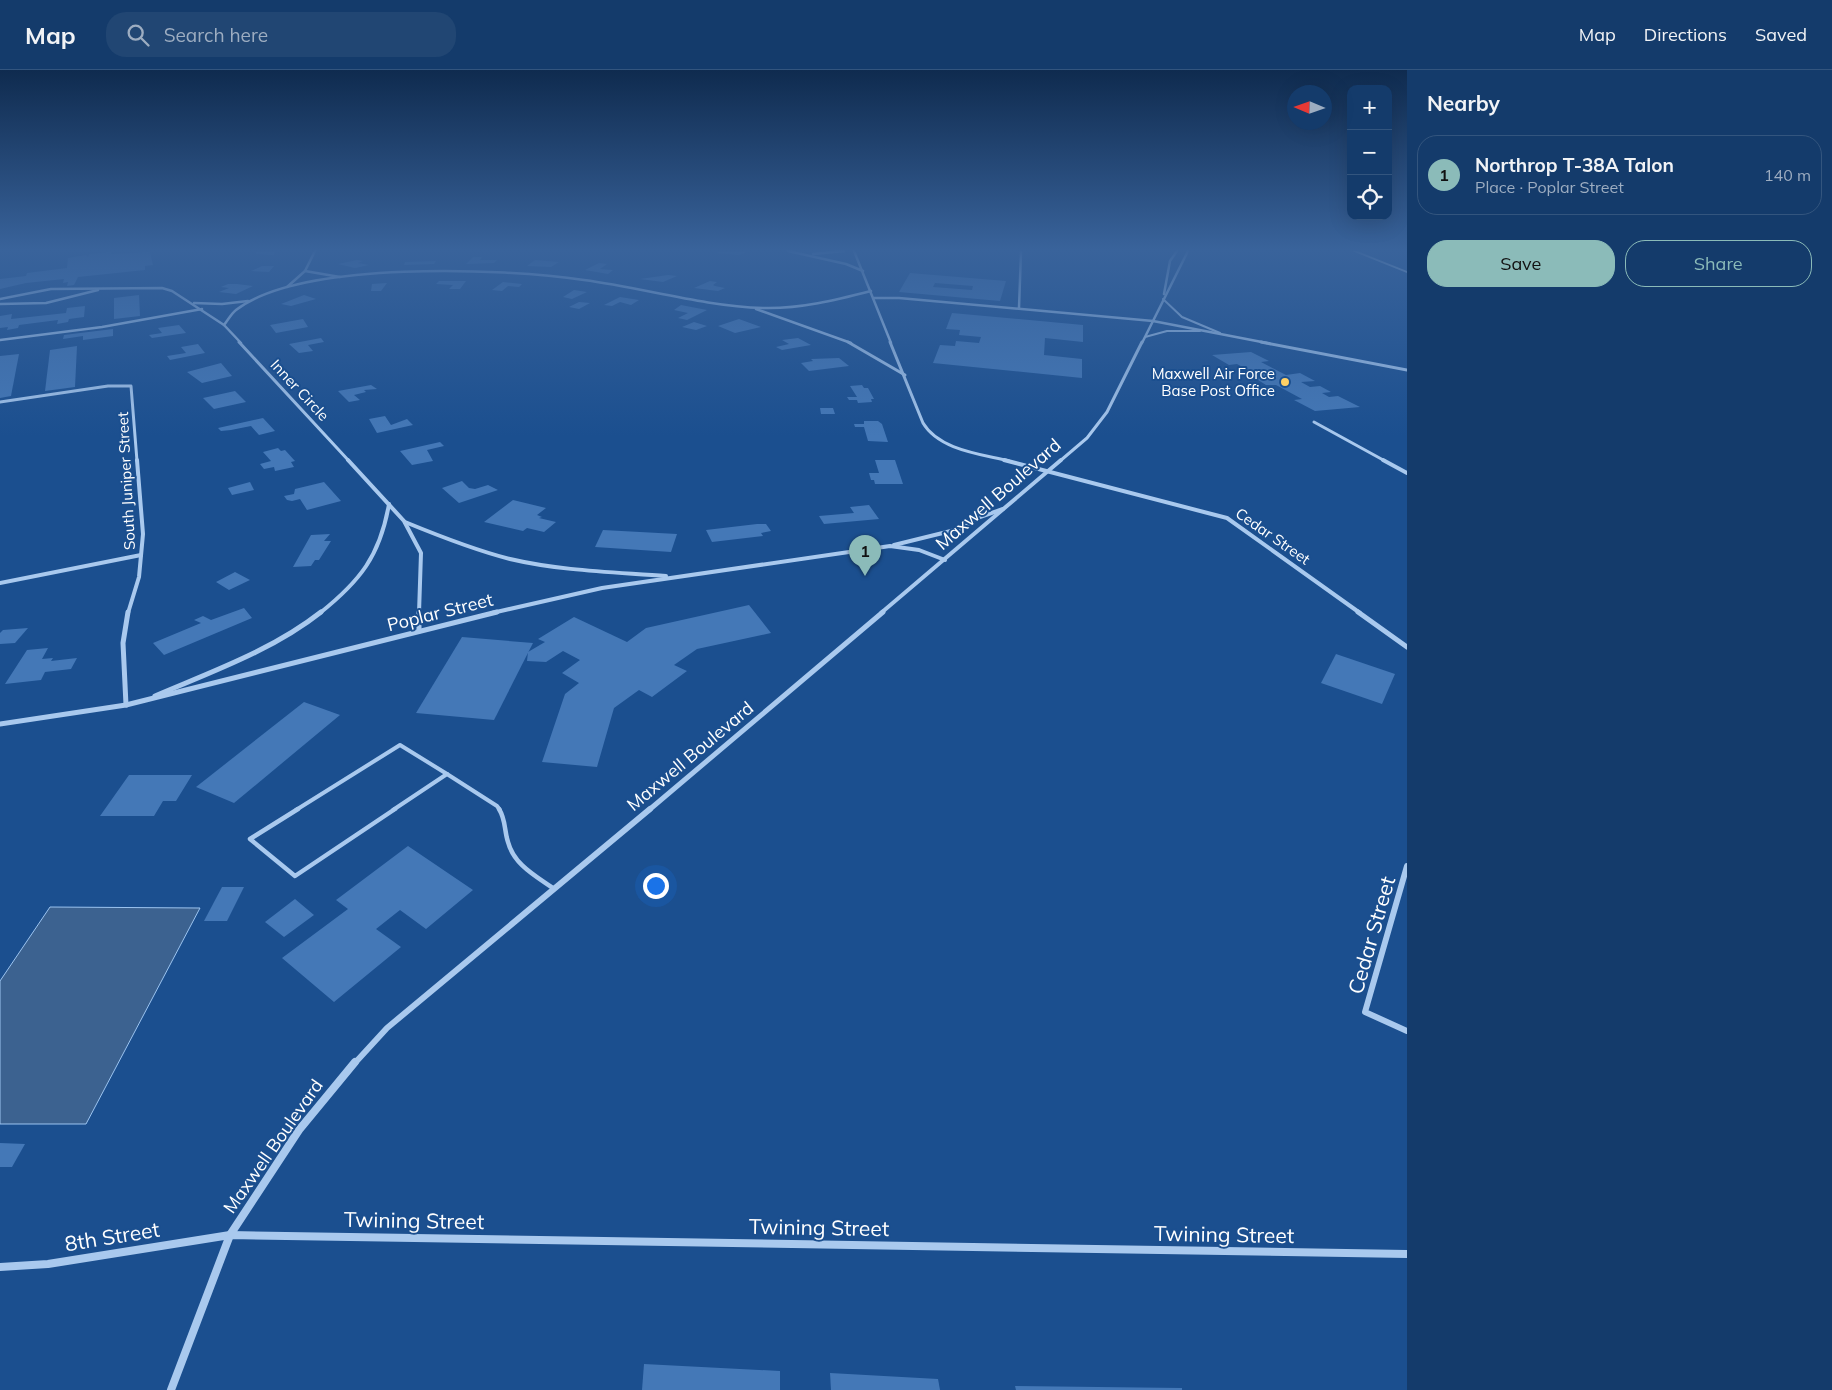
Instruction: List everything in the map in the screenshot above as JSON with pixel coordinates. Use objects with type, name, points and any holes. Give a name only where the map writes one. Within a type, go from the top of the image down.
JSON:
[{"type":"street","points":[[0,340],[102,327],[182,313]]},
{"type":"street","name":"Inner Circle","points":[[207,313],[224,325],[404,521],[421,553],[419,631]]},
{"type":"street","points":[[224,325],[234,313]]},
{"type":"street","points":[[767,313],[833,334],[858,346],[905,376]]},
{"type":"street","name":"Cedar Street","points":[[880,313],[927,431],[959,448],[1226,518],[1407,647]]},
{"type":"street","points":[[1066,313],[1153,321],[1407,370]]},
{"type":"street","name":"Maxwell Boulevard","points":[[171,1390],[230,1235],[299,1130],[344,1074],[387,1028],[945,560],[1087,438],[1107,412],[1157,313]]},
{"type":"street","name":"South Juniper Street","points":[[0,402],[114,385],[131,386],[143,534],[139,577],[128,611],[123,643],[126,705]]},
{"type":"street","points":[[1314,422],[1407,473]]},
{"type":"street","points":[[144,701],[290,634],[339,598],[369,564],[381,541],[389,504]]},
{"type":"street","name":"Poplar Street","points":[[0,724],[144,701],[545,600],[677,577],[890,546],[963,528],[977,518],[1006,508]]},
{"type":"street","points":[[404,521],[452,541],[511,559],[584,570],[677,577]]},
{"type":"street","name":"Poplar Street","points":[[890,546],[919,550],[945,560]]},
{"type":"street","points":[[0,583],[141,555]]},
{"type":"street","name":"Cedar Street","points":[[1407,866],[1366,1012],[1407,1031]]},
{"type":"street","name":"Twining Street","points":[[230,1235],[1407,1254]]},
{"type":"street","name":"8th Street","points":[[0,1267],[48,1264],[230,1235]]},
{"type":"lane","points":[[1174,313],[1182,318],[1220,333]]},
{"type":"lane","points":[[1145,337],[1172,330],[1209,331]]},
{"type":"lane","points":[[447,774],[295,876],[250,839],[400,744],[498,806],[505,818],[508,843],[519,864],[554,889]]},
{"type":"water","points":[[50,907],[200,908],[86,1124],[0,1124],[0,981]]},
{"type":"building","points":[[84,313],[84,317],[69,319],[68,322],[57,324],[58,320],[19,325],[18,328],[7,330],[8,327],[0,328],[0,316],[12,314],[11,319]]},
{"type":"building","points":[[114,313],[140,313],[140,316],[114,319]]},
{"type":"building","points":[[686,313],[702,313],[687,320],[678,318],[688,313]]},
{"type":"building","points":[[952,313],[1083,325],[1083,342],[1045,338],[1044,355],[1082,359],[1082,378],[933,363],[940,345],[955,346],[956,341],[979,343],[981,337],[959,335],[960,330],[946,329]]},
{"type":"building","points":[[303,319],[308,327],[276,333],[270,325]]},
{"type":"building","points":[[739,319],[761,327],[735,333],[718,326]]},
{"type":"building","points":[[694,322],[707,326],[696,330],[682,327]]},
{"type":"building","points":[[179,325],[186,333],[152,338],[149,335],[162,333],[158,328]]},
{"type":"building","points":[[113,329],[113,336],[83,340],[83,336],[63,339],[64,335]]},
{"type":"building","points":[[321,338],[324,342],[308,345],[313,351],[299,353],[289,344]]},
{"type":"building","points":[[798,338],[811,345],[782,350],[776,347],[789,344],[782,340]]},
{"type":"building","points":[[198,344],[205,353],[170,360],[167,356],[186,353],[181,347]]},
{"type":"building","points":[[77,346],[75,387],[45,391],[50,350]]},
{"type":"building","name":"Maxwell Air Force Base Post Office","points":[[1251,352],[1269,361],[1261,362],[1286,375],[1300,373],[1315,381],[1301,382],[1310,387],[1320,386],[1331,392],[1322,393],[1329,397],[1338,396],[1360,407],[1315,411],[1294,400],[1302,399],[1276,385],[1266,385],[1255,378],[1261,377],[1237,364],[1229,365],[1212,355]]},
{"type":"building","points":[[19,354],[11,396],[0,398],[0,356]]},
{"type":"building","points":[[839,358],[849,366],[809,371],[801,363],[813,361],[811,359]]},
{"type":"building","points":[[221,363],[232,376],[202,383],[187,372]]},
{"type":"building","points":[[371,385],[377,389],[364,390],[366,392],[354,395],[360,400],[349,402],[338,391]]},
{"type":"building","points":[[862,385],[864,388],[868,388],[874,399],[871,399],[872,402],[858,403],[857,400],[849,400],[847,397],[857,397],[850,386]]},
{"type":"building","points":[[235,391],[246,402],[214,409],[203,398]]},
{"type":"building","points":[[820,408],[833,408],[835,414],[821,414]]},
{"type":"building","points":[[385,416],[391,425],[407,419],[413,425],[377,433],[369,419]]},
{"type":"building","points":[[263,418],[275,431],[259,435],[251,426],[221,431],[218,428]]},
{"type":"building","points":[[864,421],[878,421],[882,424],[888,442],[868,441],[864,427],[855,427],[854,424],[864,424]]},
{"type":"building","points":[[440,442],[444,446],[427,450],[433,461],[412,465],[400,451]]},
{"type":"building","points":[[278,448],[281,451],[285,450],[295,461],[291,462],[294,467],[275,471],[274,467],[264,469],[260,464],[271,461],[263,452]]},
{"type":"building","points":[[875,460],[895,460],[903,484],[875,484],[874,480],[871,480],[869,473],[879,473]]},
{"type":"building","points":[[462,481],[469,488],[475,489],[488,485],[498,490],[459,503],[442,488]]},
{"type":"building","points":[[250,482],[254,490],[232,495],[228,488]]},
{"type":"building","points":[[324,482],[341,501],[307,510],[300,499],[292,501],[287,500],[284,496],[294,494],[295,489]]},
{"type":"building","points":[[513,500],[546,508],[537,515],[542,517],[539,518],[556,522],[544,532],[527,528],[523,531],[484,522]]},
{"type":"building","points":[[869,505],[879,519],[824,524],[819,516],[854,513],[850,507]]},
{"type":"building","points":[[766,524],[771,531],[761,533],[763,536],[712,542],[706,530]]},
{"type":"building","points":[[603,530],[677,534],[671,552],[595,547]]},
{"type":"building","points":[[330,534],[324,541],[331,541],[319,560],[315,560],[311,566],[293,567],[311,535]]},
{"type":"building","points":[[235,572],[250,580],[229,590],[216,582]]},
{"type":"building","points":[[749,605],[771,633],[697,649],[674,665],[687,671],[652,697],[639,690],[614,708],[597,767],[542,762],[565,694],[579,683],[562,673],[580,660],[563,651],[546,662],[527,661],[528,652],[545,642],[538,639],[574,617],[627,642],[646,628]]},
{"type":"building","points":[[244,608],[252,618],[164,655],[153,643],[201,623],[194,620],[203,616],[211,620]]},
{"type":"building","points":[[28,628],[15,643],[0,644],[0,633],[3,630]]},
{"type":"building","points":[[462,637],[533,643],[494,720],[416,713]]},
{"type":"building","points":[[48,648],[42,659],[53,658],[51,661],[77,658],[71,669],[45,672],[41,680],[5,684],[27,650]]},
{"type":"building","points":[[1336,654],[1395,674],[1382,704],[1321,683]]},
{"type":"building","points":[[304,702],[340,715],[234,803],[196,787]]},
{"type":"building","points":[[129,775],[192,775],[176,801],[163,801],[154,816],[100,816]]},
{"type":"building","points":[[408,846],[473,890],[426,929],[400,910],[376,929],[401,947],[334,1002],[282,958],[348,909],[336,900]]},
{"type":"building","points":[[222,887],[244,887],[227,921],[204,921]]},
{"type":"building","points":[[295,899],[314,915],[284,937],[265,922]]},
{"type":"building","points":[[0,1143],[25,1144],[12,1167],[0,1167]]},
{"type":"building","points":[[644,1364],[780,1371],[780,1390],[642,1390]]},
{"type":"building","points":[[830,1373],[938,1379],[940,1390],[831,1390]]},
{"type":"building","points":[[1015,1386],[1182,1388],[1182,1390],[1016,1390]]},
{"type":"place","name":"Maxwell Air Force Base Post Office","points":[[1285,382]]},
{"type":"place","name":"Northrop T-38A Talon","points":[[865,576]]}]
